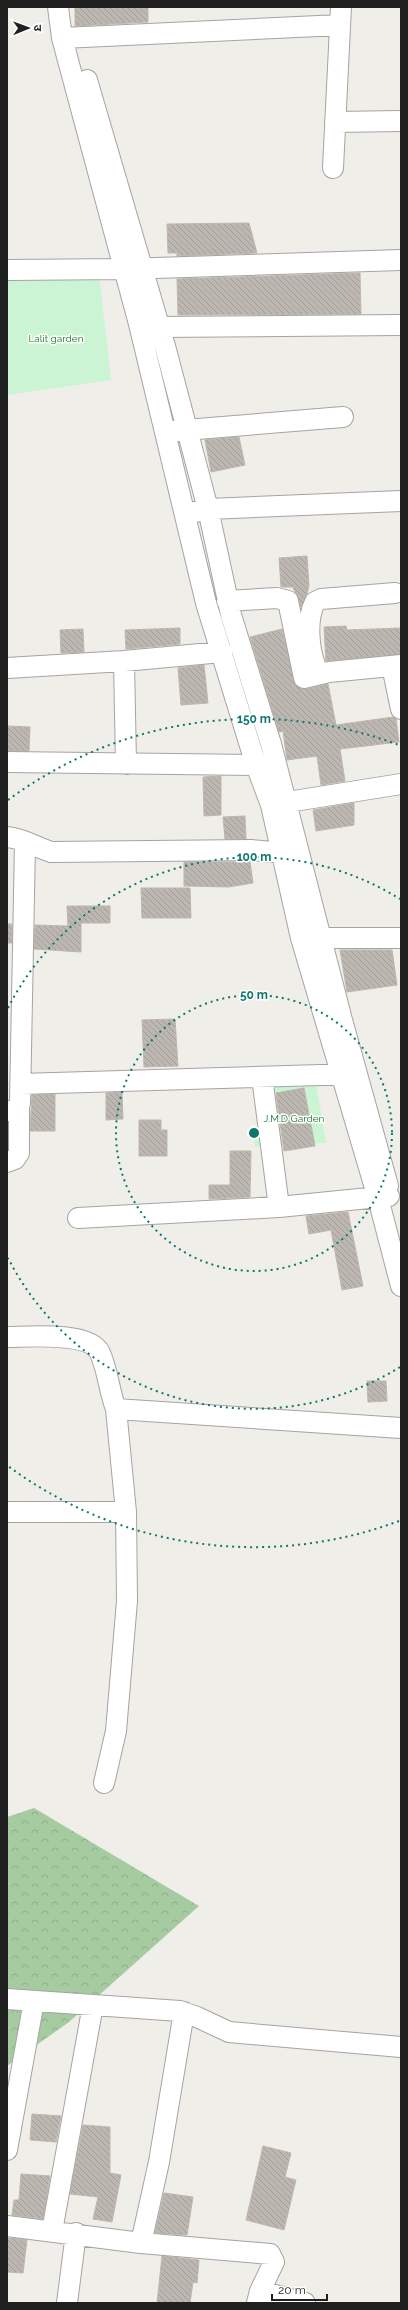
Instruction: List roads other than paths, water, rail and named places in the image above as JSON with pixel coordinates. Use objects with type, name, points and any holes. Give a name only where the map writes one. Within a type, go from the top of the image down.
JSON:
[{"type":"street","points":[[58,7],[68,37],[132,268],[139,324],[163,432],[206,604],[256,766],[279,804],[283,853],[301,938],[349,1075],[384,1197],[401,1286]]},
{"type":"street","points":[[68,37],[71,7]]},
{"type":"street","points":[[68,37],[340,16],[333,168]]},
{"type":"street","points":[[335,122],[401,121]]},
{"type":"street","points":[[7,270],[401,260]]},
{"type":"street","points":[[132,268],[159,327],[187,430],[208,509],[228,601],[279,804],[322,938],[349,1075]]},
{"type":"street","points":[[159,327],[401,325]]},
{"type":"street","points":[[163,432],[343,417]]},
{"type":"street","points":[[184,514],[208,509],[401,502]]},
{"type":"street","points":[[319,675],[311,655],[310,643],[312,610],[315,602],[321,599],[394,593]]},
{"type":"street","points":[[228,601],[277,598],[288,601],[303,677],[307,678],[329,672],[396,666],[401,710]]},
{"type":"street","points":[[7,668],[124,661],[222,652]]},
{"type":"street","points":[[124,661],[126,764]]},
{"type":"street","points":[[7,762],[256,766]]},
{"type":"street","points":[[279,804],[401,784]]},
{"type":"street","points":[[7,1162],[15,1159],[19,1153],[13,1109],[20,1084],[16,840],[51,852],[251,850],[283,853]]},
{"type":"street","points":[[301,938],[401,938]]},
{"type":"street","points":[[20,1084],[349,1075]]},
{"type":"street","points":[[262,1077],[279,1207]]},
{"type":"street","points":[[78,1218],[279,1207],[384,1197]]},
{"type":"street","points":[[384,1197],[401,1232]]},
{"type":"street","points":[[7,1338],[72,1337],[89,1343],[99,1351],[107,1376],[110,1394],[116,1409],[126,1512],[127,1601],[116,1731],[104,1783]]},
{"type":"street","points":[[116,1409],[401,1428]]},
{"type":"street","points":[[7,1512],[126,1512]]},
{"type":"street","points":[[7,1999],[184,2012],[229,2032],[401,2047]]},
{"type":"street","points":[[7,2150],[34,2001]]},
{"type":"street","points":[[52,2231],[93,2005]]},
{"type":"street","points":[[141,2243],[159,2162],[184,2012]]},
{"type":"street","points":[[7,2226],[76,2233],[141,2243],[270,2254],[274,2262],[258,2297],[305,2303]]},
{"type":"street","points":[[67,2303],[76,2233]]},
{"type":"park label","name":"Lalit garden","points":[[56,338]]},
{"type":"park label","name":"J.M.D Garden","points":[[294,1118]]}]
